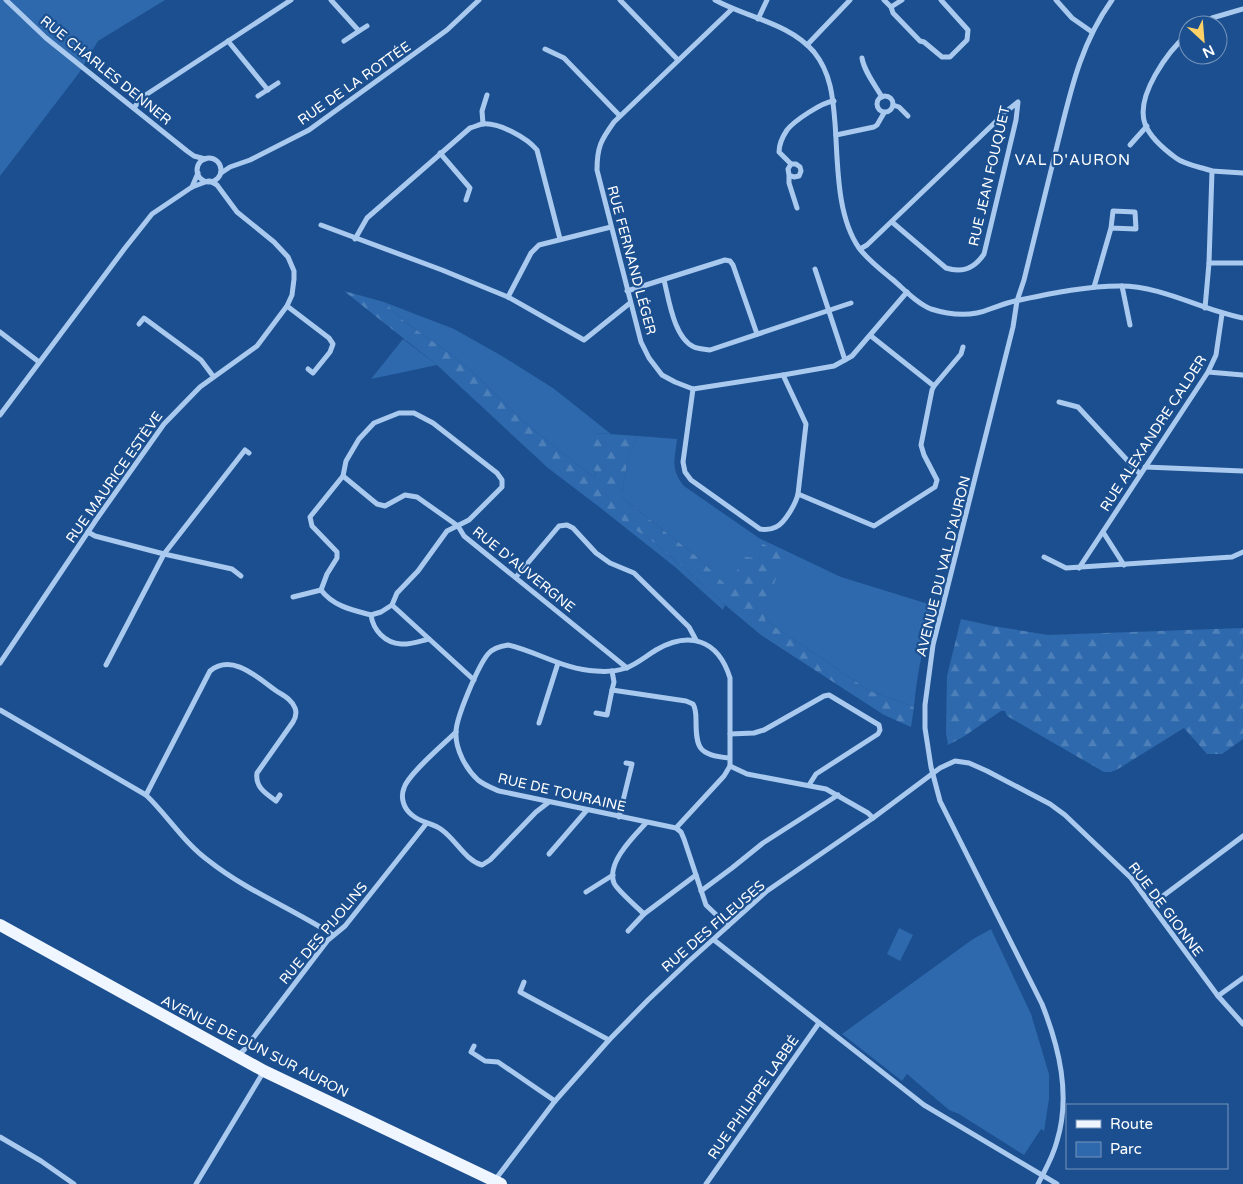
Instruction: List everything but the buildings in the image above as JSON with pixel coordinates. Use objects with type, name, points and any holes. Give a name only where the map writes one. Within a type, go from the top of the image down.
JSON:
[{"type":"main road","name":"AVENUE DE DUN SUR AURON","points":[[0,925],[264,1071],[498,1182]]},
{"type":"street","name":"RUE CHARLES DENNER","points":[[6,0],[46,38],[194,156],[205,159]]},
{"type":"street","points":[[134,108],[141,98],[291,0]]},
{"type":"street","points":[[332,0],[359,31]]},
{"type":"street","name":"RUE DE LA ROTTÉE","points":[[220,175],[230,166],[250,160],[309,130],[447,30],[479,0]]},
{"type":"street","points":[[620,0],[678,60]]},
{"type":"street","points":[[715,0],[732,9],[791,32],[821,62],[832,89],[844,211],[852,236],[860,249],[872,262],[928,308],[961,315],[990,310],[997,305],[1016,301],[1094,287],[1122,286],[1166,292],[1222,314],[1243,318]]},
{"type":"street","points":[[758,19],[767,0]]},
{"type":"street","points":[[806,45],[850,0]]},
{"type":"street","points":[[884,0],[891,7],[893,13],[920,41],[924,42],[942,57],[950,57],[967,40],[968,30],[941,0]]},
{"type":"street","points":[[891,7],[902,0]]},
{"type":"street","points":[[1056,0],[1072,18],[1092,32]]},
{"type":"street","name":"AVENUE DU VAL D'AURON","points":[[1038,1184],[1050,1162],[1058,1140],[1062,1117],[1062,1079],[1057,1048],[1042,1004],[940,801],[932,774],[925,728],[925,705],[933,645],[1013,327],[1016,301],[1025,277],[1074,77],[1086,42],[1112,0]]},
{"type":"street","name":"RUE FERNAND LÉGER","points":[[693,389],[662,375],[640,342],[597,170],[597,153],[602,138],[620,116],[732,9]]},
{"type":"street","points":[[1222,15],[1243,9]]},
{"type":"street","points":[[344,41],[367,26]]},
{"type":"street","points":[[228,41],[268,90]]},
{"type":"street","points":[[1178,44],[1169,53],[1152,82],[1145,100],[1144,112],[1147,126],[1156,140],[1177,159],[1212,171],[1243,173]]},
{"type":"street","points":[[545,49],[564,58],[620,116]]},
{"type":"street","points":[[862,58],[863,66],[871,76],[882,97]]},
{"type":"street","points":[[258,96],[278,83]]},
{"type":"street","points":[[483,124],[482,112],[486,94]]},
{"type":"street","points":[[882,97],[890,98],[893,104],[908,116]]},
{"type":"street","points":[[882,97],[878,100],[877,106],[879,110],[884,112],[891,110],[893,104]]},
{"type":"street","points":[[789,175],[799,176],[801,171],[800,166],[791,164],[779,152],[779,147],[788,130],[818,106],[827,102],[834,102]]},
{"type":"street","name":"RUE JEAN FOUQUET","points":[[860,249],[892,222],[1018,102],[1016,120],[984,254],[978,262],[970,269],[956,271],[946,268],[892,222]]},
{"type":"street","points":[[836,136],[874,127],[884,112]]},
{"type":"street","points":[[355,239],[367,218],[470,128],[483,124],[493,125],[520,135],[531,142],[538,150],[560,239]]},
{"type":"street","points":[[1130,145],[1147,126]]},
{"type":"street","points":[[440,153],[470,188],[466,200]]},
{"type":"street","points":[[194,156],[202,178],[209,181]]},
{"type":"street","points":[[192,187],[200,163],[205,159],[213,158],[219,163],[230,166]]},
{"type":"street","points":[[217,185],[220,175],[219,163]]},
{"type":"street","points":[[791,164],[788,169],[789,183],[797,208]]},
{"type":"street","points":[[1205,308],[1209,263],[1212,171]]},
{"type":"street","points":[[0,415],[152,214],[192,187],[220,175]]},
{"type":"street","name":"RUE MAURICE ESTÈVE","points":[[0,663],[88,532],[164,424],[176,410],[213,376],[257,346],[287,306],[292,295],[294,280],[292,265],[288,257],[274,242],[237,212],[217,185],[209,181]]},
{"type":"street","points":[[1094,287],[1111,228],[1113,211],[1134,212],[1136,229],[1111,228]]},
{"type":"street","points":[[320,225],[442,270],[508,297],[584,340],[630,304]]},
{"type":"street","points":[[508,297],[531,253],[539,245],[611,227]]},
{"type":"street","points":[[627,291],[725,260],[730,261],[733,264],[757,334]]},
{"type":"street","points":[[1209,263],[1243,263]]},
{"type":"street","points":[[815,269],[845,360]]},
{"type":"street","points":[[664,280],[674,320],[682,338],[694,348],[710,350],[851,302]]},
{"type":"street","points":[[1122,286],[1130,325]]},
{"type":"street","points":[[783,375],[806,424],[797,503],[778,527],[769,530],[760,529],[691,480],[685,472],[683,462],[693,389],[834,366],[852,356],[908,292]]},
{"type":"street","points":[[287,306],[329,338],[333,344],[330,352],[313,373],[308,369]]},
{"type":"street","name":"RUE ALEXANDRE CALDER","points":[[1079,568],[1208,372],[1216,355],[1222,314]]},
{"type":"street","points":[[140,324],[144,318],[201,360],[213,376]]},
{"type":"street","points":[[0,332],[39,362]]},
{"type":"street","points":[[871,336],[934,386]]},
{"type":"street","points":[[798,494],[874,526],[935,487],[937,480],[924,455],[922,445],[932,390],[961,354],[963,347]]},
{"type":"street","points":[[1208,372],[1243,375]]},
{"type":"street","points":[[1058,402],[1078,407],[1140,474]]},
{"type":"street","name":"RUE D'AUVERGNE","points":[[321,590],[327,574],[337,558],[337,552],[312,526],[310,517],[343,476],[346,462],[359,439],[374,423],[400,413],[414,413],[433,423],[497,473],[502,480],[502,487],[469,520],[458,526],[464,536],[627,668]]},
{"type":"street","points":[[106,665],[164,554],[245,450],[249,454]]},
{"type":"street","points":[[1145,467],[1243,471]]},
{"type":"street","points":[[343,476],[377,504],[385,506],[406,495],[417,498],[458,526]]},
{"type":"street","points":[[516,577],[559,526],[567,525],[573,528],[596,553],[610,563],[634,573],[689,628],[696,640],[709,646],[716,652],[727,668],[730,678],[730,766],[724,776],[676,828],[681,832],[684,839],[706,905],[728,926]]},
{"type":"street","points":[[293,597],[321,590],[328,598],[348,609],[371,615],[381,612],[392,604],[397,593],[418,571],[447,531],[458,526]]},
{"type":"street","points":[[88,532],[95,536],[164,554],[232,569],[242,576]]},
{"type":"street","name":"RUE ALEXANDRE CALDER","points":[[1102,532],[1124,565]]},
{"type":"street","points":[[1044,557],[1066,568],[1079,568],[1232,557],[1243,552]]},
{"type":"street","points":[[392,604],[474,680]]},
{"type":"street","points":[[371,615],[377,631],[386,640],[401,644],[429,639]]},
{"type":"street","name":"RUE DE TOURAINE","points":[[676,828],[499,791],[478,780],[466,764],[458,750],[456,732],[462,708],[474,680],[488,654],[500,646],[516,647],[582,670],[612,671],[627,668],[656,650],[678,640],[696,640]]},
{"type":"street","points":[[539,723],[558,663]]},
{"type":"street","points":[[146,795],[210,671],[221,665],[247,669],[290,700],[296,709],[293,722],[257,773],[256,779],[263,791],[276,801],[280,795]]},
{"type":"street","points":[[596,713],[607,715],[614,682],[612,671]]},
{"type":"street","points":[[612,690],[690,702],[695,708],[697,744],[701,749],[713,756],[729,758]]},
{"type":"street","points":[[730,734],[754,733],[764,730],[829,695],[879,725],[880,730],[878,734],[816,774],[809,785]]},
{"type":"street","points":[[0,710],[146,795],[161,809],[190,845],[208,861],[243,884],[333,935]]},
{"type":"street","points":[[456,732],[412,775],[404,786],[403,805],[411,815],[426,824],[435,825],[446,832],[474,863],[482,865],[490,860],[536,812],[549,802]]},
{"type":"street","name":"RUE DE GIONNE","points":[[932,774],[950,763],[964,761],[1050,804],[1065,815],[1131,878],[1218,996],[1243,1024]]},
{"type":"street","points":[[619,817],[632,764],[626,763]]},
{"type":"street","points":[[730,766],[747,774],[826,789],[868,813],[872,818]]},
{"type":"street","name":"RUE DES FILEUSES","points":[[498,1182],[555,1101],[609,1040],[648,1000],[767,891],[932,774]]},
{"type":"street","points":[[700,891],[762,843],[838,795]]},
{"type":"street","points":[[550,854],[587,810]]},
{"type":"street","points":[[644,914],[614,884],[613,874],[616,862],[625,846],[646,823]]},
{"type":"street","name":"RUE DES PIJOLINS","points":[[237,1057],[328,940],[344,926],[426,824]]},
{"type":"street","points":[[1151,904],[1243,836]]},
{"type":"street","points":[[586,892],[613,874]]},
{"type":"street","points":[[628,932],[644,914],[696,875]]},
{"type":"street","points":[[714,940],[924,1105],[1057,1184]]},
{"type":"street","points":[[1218,996],[1243,978]]},
{"type":"street","points":[[524,982],[520,992],[609,1040]]},
{"type":"street","name":"RUE PHILIPPE LABBÉ","points":[[706,1184],[819,1024]]},
{"type":"street","points":[[474,1046],[471,1052],[485,1061],[498,1062],[555,1101]]},
{"type":"street","points":[[196,1184],[264,1071]]},
{"type":"street","points":[[0,1137],[41,1161],[74,1184]]},
{"type":"green space","points":[[0,0],[165,0],[98,41],[79,73],[0,176]]},
{"type":"green space","points":[[344,291],[384,302],[405,322],[451,354],[478,377],[525,423],[594,478],[596,472],[592,468],[594,433],[638,436],[628,458],[621,497],[696,556],[731,590],[742,556],[759,559],[762,544],[783,550],[765,620],[870,691],[914,707],[911,727],[884,715],[761,635],[659,546],[601,506],[598,506],[548,468],[437,365]]},
{"type":"green space","points":[[384,302],[454,329],[502,356],[553,388],[611,434],[595,433],[596,472],[594,478],[525,423],[478,377],[451,354],[405,322]]},
{"type":"green space","points":[[403,339],[437,365],[371,379]]},
{"type":"green space","points":[[638,436],[677,439],[674,464],[684,486],[759,538],[841,577],[935,606],[922,656],[914,707],[870,691],[765,620],[762,545],[759,560],[731,591],[696,556],[621,497],[628,458]]},
{"type":"green space","points":[[601,505],[659,546],[725,605],[723,610],[675,567],[598,506]]},
{"type":"green space","points":[[961,619],[1048,635],[1243,628],[1243,739],[1222,754],[1207,754],[1184,728],[1118,769],[1104,772],[1007,716],[1005,711],[1001,711],[948,745],[946,733],[947,676]]},
{"type":"green space","points":[[899,928],[913,935],[900,961],[887,954]]},
{"type":"green space","points":[[991,929],[1031,1014],[1049,1074],[1049,1099],[1044,1131],[1041,1129],[1024,1155],[959,1114],[949,1110],[907,1074],[902,1081],[842,1034],[973,939]]},
{"type":"district","name":"VAL D'AURON","points":[[1073,160]]}]
